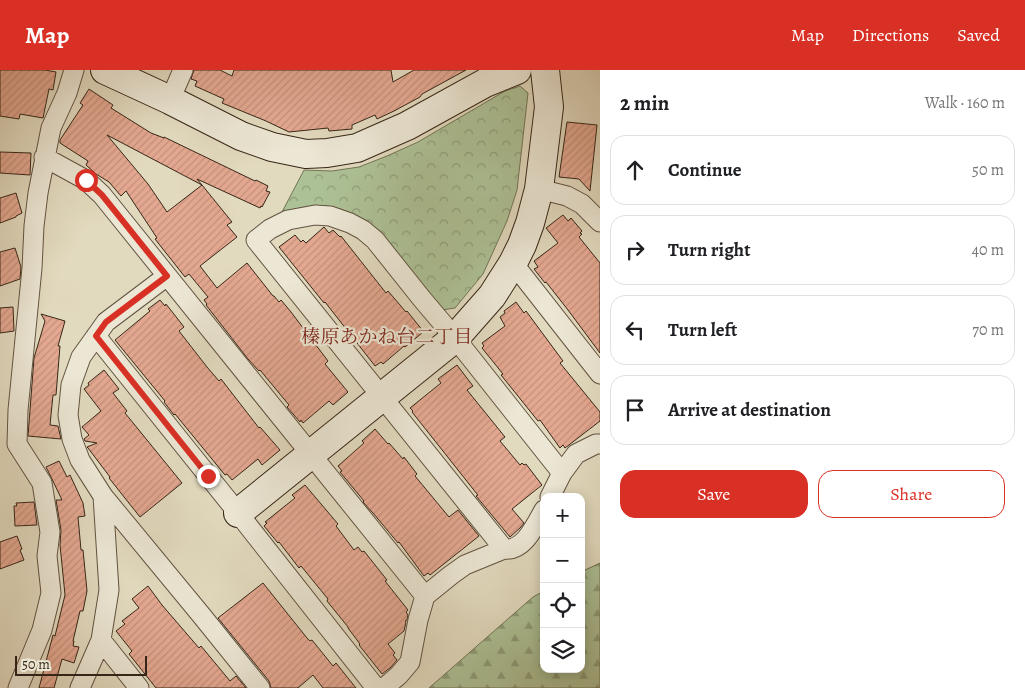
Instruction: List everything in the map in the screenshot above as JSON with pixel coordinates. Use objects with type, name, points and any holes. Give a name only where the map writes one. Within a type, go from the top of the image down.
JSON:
[{"type":"street","points":[[18,688],[42,630],[51,593],[47,556],[50,532],[42,484],[17,444],[18,410],[26,343],[34,226],[44,157],[51,128],[67,93],[74,70]]},
{"type":"street","points":[[105,70],[241,136],[272,147],[306,154],[357,148],[407,126],[485,83],[518,70]]},
{"type":"street","points":[[170,100],[183,70]]},
{"type":"street","points":[[238,513],[454,338],[492,296],[522,245],[539,189],[550,107],[545,70]]},
{"type":"street","points":[[44,157],[86,180],[102,195],[425,596]]},
{"type":"street","points":[[539,189],[567,196],[582,204],[600,222]]},
{"type":"street","points":[[504,549],[256,240],[270,228],[288,220],[315,215],[330,216],[364,230],[375,240],[562,473]]},
{"type":"street","points":[[513,263],[600,374]]},
{"type":"street","points":[[167,276],[106,322],[81,358],[71,385],[68,415],[72,439],[80,460],[103,496],[260,688]]},
{"type":"street","points":[[96,336],[377,688],[385,687],[410,662],[418,620],[425,596],[465,565],[504,549],[510,550],[519,546],[533,530],[540,517]]},
{"type":"street","points":[[552,493],[562,473],[576,454],[596,444],[600,444]]},
{"type":"street","points":[[80,688],[101,640],[109,590],[103,496]]},
{"type":"street","points":[[101,640],[139,688]]},
{"type":"green space","points":[[520,86],[528,93],[517,190],[507,221],[483,274],[455,308],[442,310],[369,223],[358,216],[326,206],[305,207],[281,214],[304,170],[332,171],[359,167],[418,142],[505,91]]},
{"type":"green space","points":[[600,563],[600,688],[429,688],[533,597],[540,593],[540,673],[585,673],[585,570]]},
{"type":"building","points":[[0,70],[45,70],[56,72],[53,90],[49,89],[43,118],[20,114],[19,119],[0,116]]},
{"type":"building","points":[[194,70],[220,70],[232,76],[234,70],[391,70],[393,82],[414,70],[466,70],[394,111],[377,119],[375,115],[352,125],[352,129],[329,131],[328,128],[289,132],[222,103],[224,99],[195,86],[197,81],[191,79]]},
{"type":"building","points":[[89,89],[113,105],[111,108],[151,133],[164,137],[268,186],[266,191],[270,192],[260,208],[197,179],[202,185],[232,222],[227,225],[237,237],[200,266],[217,288],[247,263],[273,296],[279,302],[281,300],[291,312],[328,361],[325,364],[348,392],[333,405],[329,401],[303,423],[301,420],[300,422],[287,407],[289,405],[260,370],[248,359],[206,305],[204,300],[208,297],[189,274],[185,277],[155,239],[157,238],[126,191],[121,196],[109,182],[86,165],[88,161],[60,143],[60,140],[83,105],[80,103]],"holes":[[[107,135],[202,185],[167,212],[148,184]]]},
{"type":"building","points":[[567,122],[597,125],[590,191],[579,179],[559,177]]},
{"type":"building","points":[[0,152],[31,153],[30,175],[0,173]]},
{"type":"building","points":[[16,193],[22,213],[0,223],[0,198]]},
{"type":"building","points":[[563,215],[568,221],[571,218],[582,231],[579,237],[600,263],[600,353],[534,269],[538,267],[534,261],[558,243],[546,228]]},
{"type":"building","points":[[324,227],[329,233],[333,230],[341,236],[386,293],[388,291],[423,331],[383,364],[381,362],[375,366],[279,247],[295,235],[301,242],[303,240],[306,243]]},
{"type":"building","points":[[15,248],[21,267],[20,279],[0,286],[0,252]]},
{"type":"building","points":[[160,300],[165,306],[166,304],[184,327],[179,331],[207,367],[219,381],[221,379],[259,428],[280,450],[262,465],[258,459],[232,480],[227,474],[225,475],[174,415],[165,401],[115,340],[150,311],[148,309]]},
{"type":"building","points":[[516,302],[524,313],[526,311],[563,361],[560,363],[600,412],[600,421],[565,448],[563,445],[560,448],[540,420],[538,421],[501,375],[503,374],[482,348],[484,346],[482,343],[505,326],[500,317],[505,313],[504,311]]},
{"type":"building","points":[[13,307],[14,331],[0,333],[0,308]]},
{"type":"building","points":[[41,314],[65,321],[58,346],[60,346],[56,395],[53,395],[50,425],[58,426],[61,439],[28,436],[34,358],[45,321]]},
{"type":"building","points":[[457,365],[473,386],[467,390],[505,437],[500,441],[520,465],[522,463],[526,464],[542,485],[512,509],[524,523],[510,537],[476,496],[478,495],[410,408],[441,383],[438,379]]},
{"type":"building","points":[[104,370],[119,389],[113,393],[127,411],[125,413],[182,483],[140,517],[87,447],[97,443],[85,441],[84,439],[89,435],[82,427],[101,411],[84,389],[89,385],[88,383]]},
{"type":"building","points":[[375,429],[403,459],[404,457],[417,474],[415,476],[449,517],[458,510],[479,536],[430,575],[428,573],[424,576],[399,542],[363,502],[340,472],[342,471],[338,466],[364,443],[362,441]]},
{"type":"building","points":[[59,461],[67,477],[70,475],[83,503],[85,516],[78,517],[87,591],[83,611],[80,611],[73,641],[73,646],[79,647],[74,663],[62,659],[54,688],[39,688],[65,595],[60,545],[61,530],[56,500],[62,500],[46,467]]},
{"type":"building","points":[[305,485],[338,524],[336,526],[354,550],[358,547],[362,552],[364,551],[408,610],[406,612],[408,615],[404,631],[388,644],[395,653],[393,655],[397,660],[382,674],[327,601],[328,599],[264,526],[267,523],[265,522],[295,498],[292,495]]},
{"type":"building","points":[[34,502],[37,525],[15,526],[14,506],[17,506],[16,503]]},
{"type":"building","points":[[17,536],[24,560],[0,569],[0,542]]},
{"type":"building","points":[[263,583],[307,638],[310,641],[312,640],[333,666],[336,663],[356,688],[323,688],[313,675],[298,688],[271,688],[269,681],[218,618]]},
{"type":"building","points":[[148,586],[199,648],[201,646],[230,681],[236,676],[246,688],[156,688],[129,654],[132,651],[116,631],[125,624],[122,621],[139,608],[132,599]]},
{"type":"district","name":"榛原あかね台二丁目","points":[[387,337]]},
{"type":"route","points":[[86,180],[102,195],[167,276],[106,322],[96,336],[208,476]]}]
